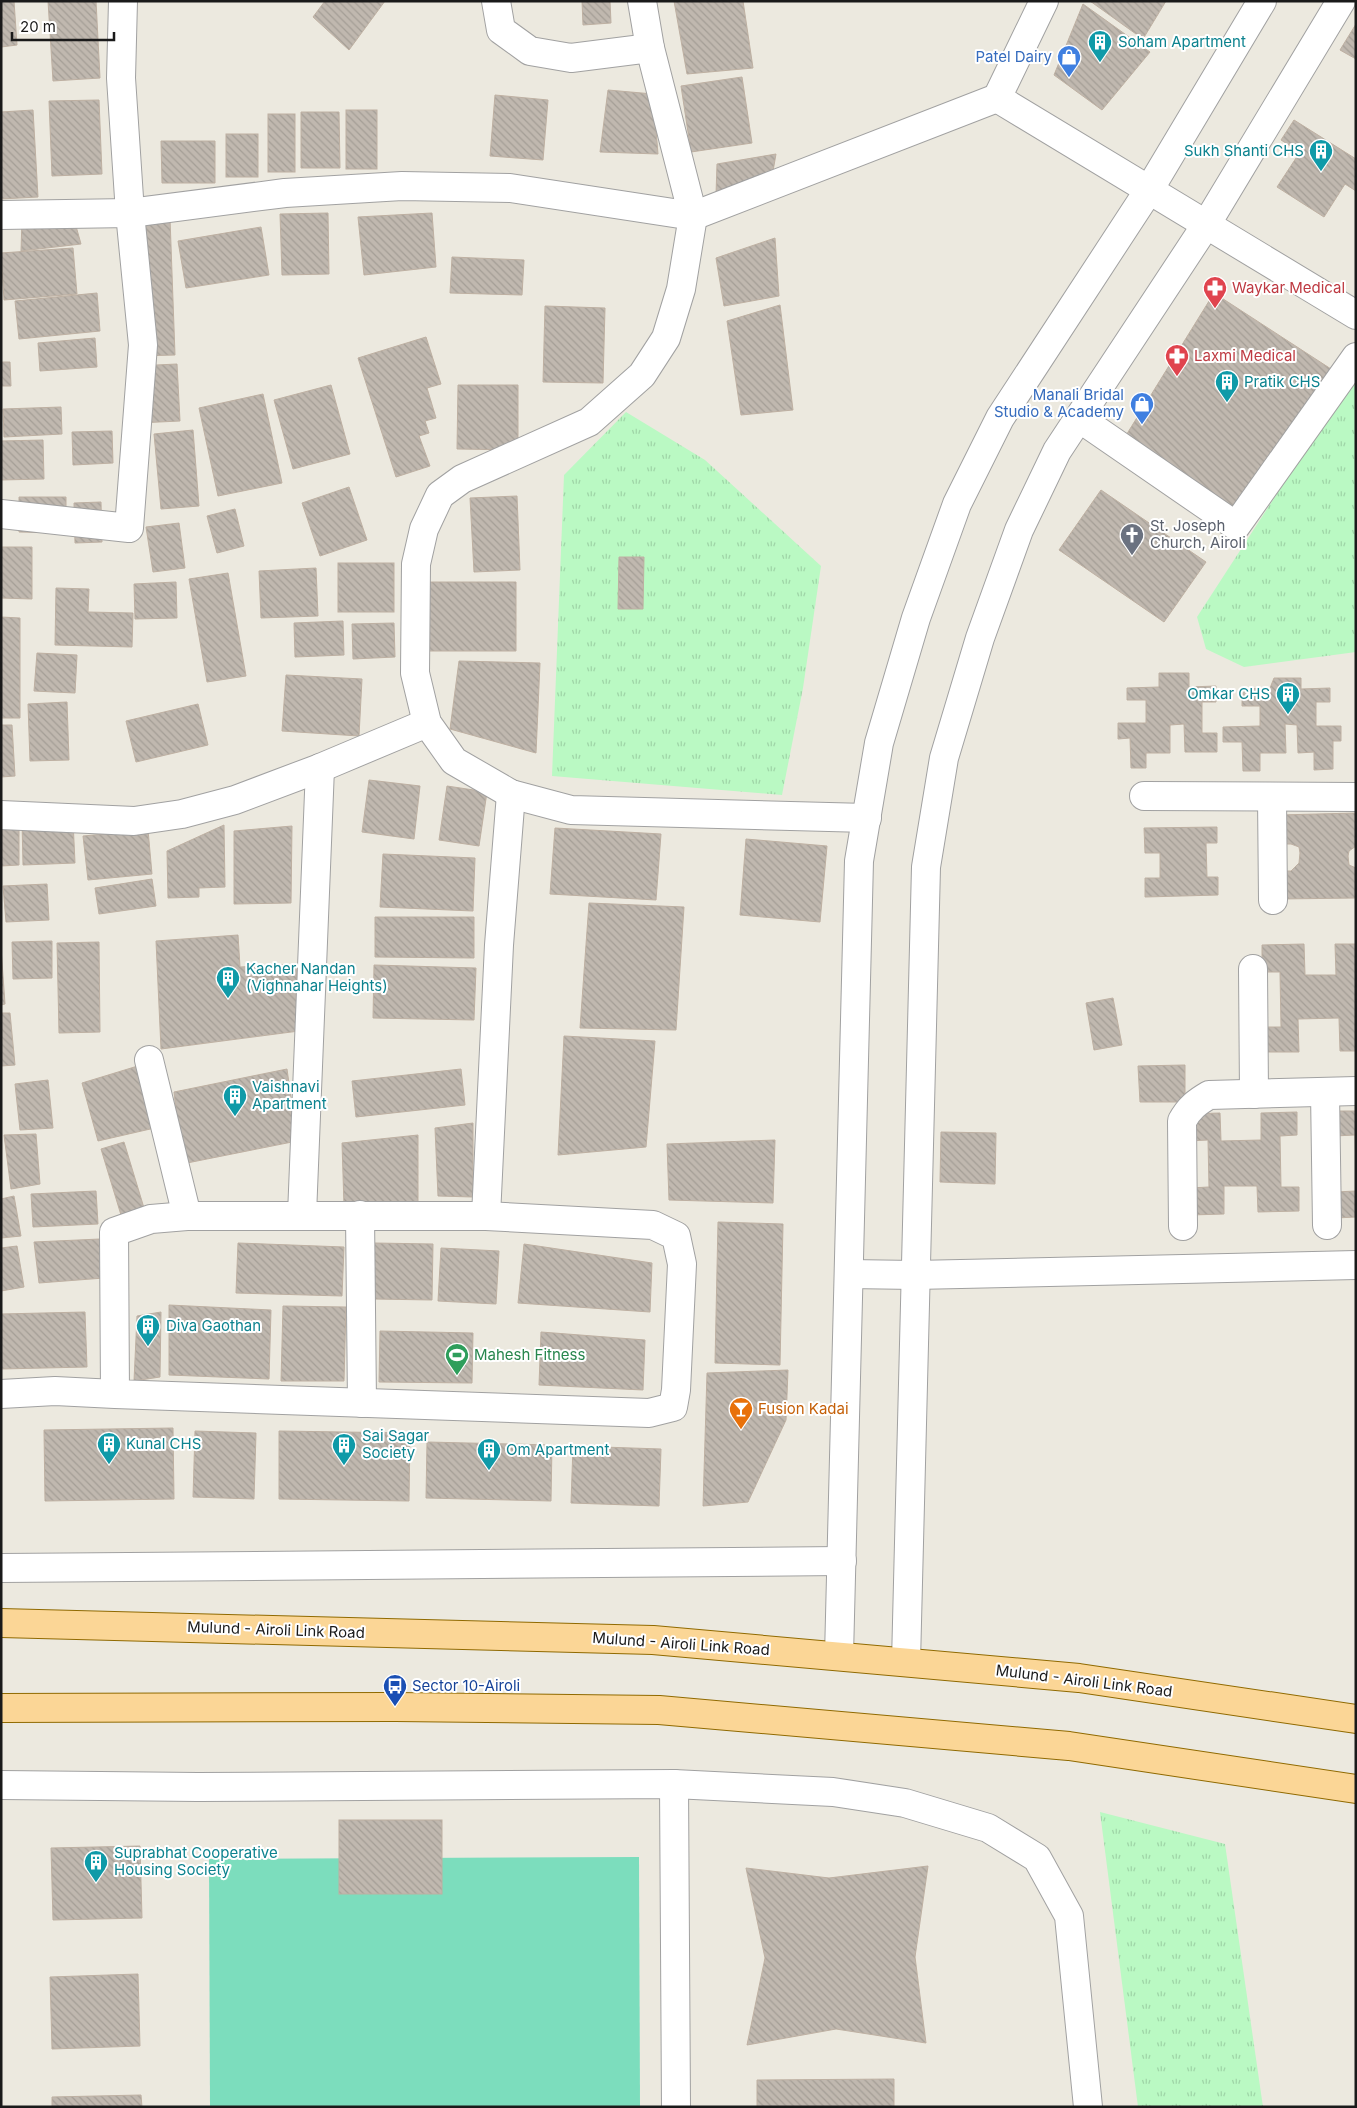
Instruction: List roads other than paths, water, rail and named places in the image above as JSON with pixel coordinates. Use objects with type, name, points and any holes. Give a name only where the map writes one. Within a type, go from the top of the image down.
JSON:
[{"type":"main road","name":"Mulund - Airoli Link Road","points":[[1,1622],[653,1640],[1079,1678],[1356,1719]]},
{"type":"main road","points":[[1,1708],[396,1707],[659,1710],[1069,1746],[1356,1789]]},
{"type":"street","points":[[1,514],[129,528],[143,345],[130,213],[121,78],[123,1]]},
{"type":"street","points":[[496,1],[501,30],[530,51],[571,58],[650,48]]},
{"type":"street","points":[[642,1],[650,48],[693,216],[681,288],[666,338],[642,375],[589,422],[462,480],[440,495],[424,529],[416,564],[415,673],[427,723],[454,761],[511,794],[570,810],[867,818]]},
{"type":"street","points":[[1,216],[130,213],[285,193],[402,186],[510,188],[693,216],[997,98],[1044,1]]},
{"type":"street","points":[[839,1656],[859,861],[879,743],[916,618],[957,504],[1000,418],[1149,190],[1262,1]]},
{"type":"street","points":[[906,1662],[926,867],[944,758],[980,638],[1019,530],[1057,451],[1206,225],[1341,1]]},
{"type":"street","points":[[997,98],[1356,315]]},
{"type":"street","points":[[1079,418],[1236,526],[1356,356]]},
{"type":"street","points":[[1,814],[134,821],[182,814],[235,800],[320,768],[427,723]]},
{"type":"street","points":[[302,1215],[320,768]]},
{"type":"street","points":[[486,1216],[499,945],[511,794]]},
{"type":"street","points":[[1144,796],[1356,797]]},
{"type":"street","points":[[1272,797],[1273,900]]},
{"type":"street","points":[[1253,969],[1254,1094]]},
{"type":"street","points":[[149,1060],[187,1216]]},
{"type":"street","points":[[1183,1226],[1182,1120],[1189,1109],[1209,1095],[1356,1091]]},
{"type":"street","points":[[1325,1092],[1327,1225]]},
{"type":"street","points":[[1,1394],[55,1391],[115,1394],[649,1414],[673,1407],[676,1390],[682,1264],[676,1236],[653,1225],[486,1216],[187,1216],[150,1219],[114,1232],[115,1394]]},
{"type":"street","points":[[360,1216],[362,1403]]},
{"type":"street","points":[[849,1274],[915,1275],[1356,1265]]},
{"type":"street","points":[[1,1568],[842,1561]]},
{"type":"street","points":[[674,1784],[676,2107]]},
{"type":"street","points":[[1,1785],[208,1787],[674,1784],[833,1792],[905,1803],[988,1828],[1037,1858],[1069,1916],[1088,2107]]},
{"type":"place","name":"Soham Apartment","points":[[1100,63]]},
{"type":"place","name":"Patel Dairy","points":[[1069,78]]},
{"type":"place","name":"Sukh Shanti CHS","points":[[1321,172]]},
{"type":"place","name":"Waykar Medical","points":[[1215,309]]},
{"type":"place","name":"Laxmi Medical","points":[[1177,377]]},
{"type":"place","name":"Pratik CHS","points":[[1227,403]]},
{"type":"place","name":"Manali Bridal Studio & Academy","points":[[1142,425]]},
{"type":"place","name":"St. Joseph Church, Airoli","points":[[1132,556]]},
{"type":"place","name":"Omkar CHS","points":[[1288,715]]},
{"type":"place","name":"Kacher Nandan (Vighnahar Heights)","points":[[228,999]]},
{"type":"place","name":"Vaishnavi Apartment","points":[[235,1117]]},
{"type":"place","name":"Diva Gaothan","points":[[148,1347]]},
{"type":"place","name":"Mahesh Fitness","points":[[457,1376]]},
{"type":"place","name":"Fusion Kadai","points":[[741,1430]]},
{"type":"place","name":"Kunal CHS","points":[[109,1465]]},
{"type":"place","name":"Sai Sagar Society","points":[[344,1466]]},
{"type":"place","name":"Om Apartment","points":[[489,1471]]},
{"type":"place","name":"Sector 10-Airoli","points":[[395,1707]]},
{"type":"place","name":"Suprabhat Cooperative Housing Society","points":[[96,1883]]}]
